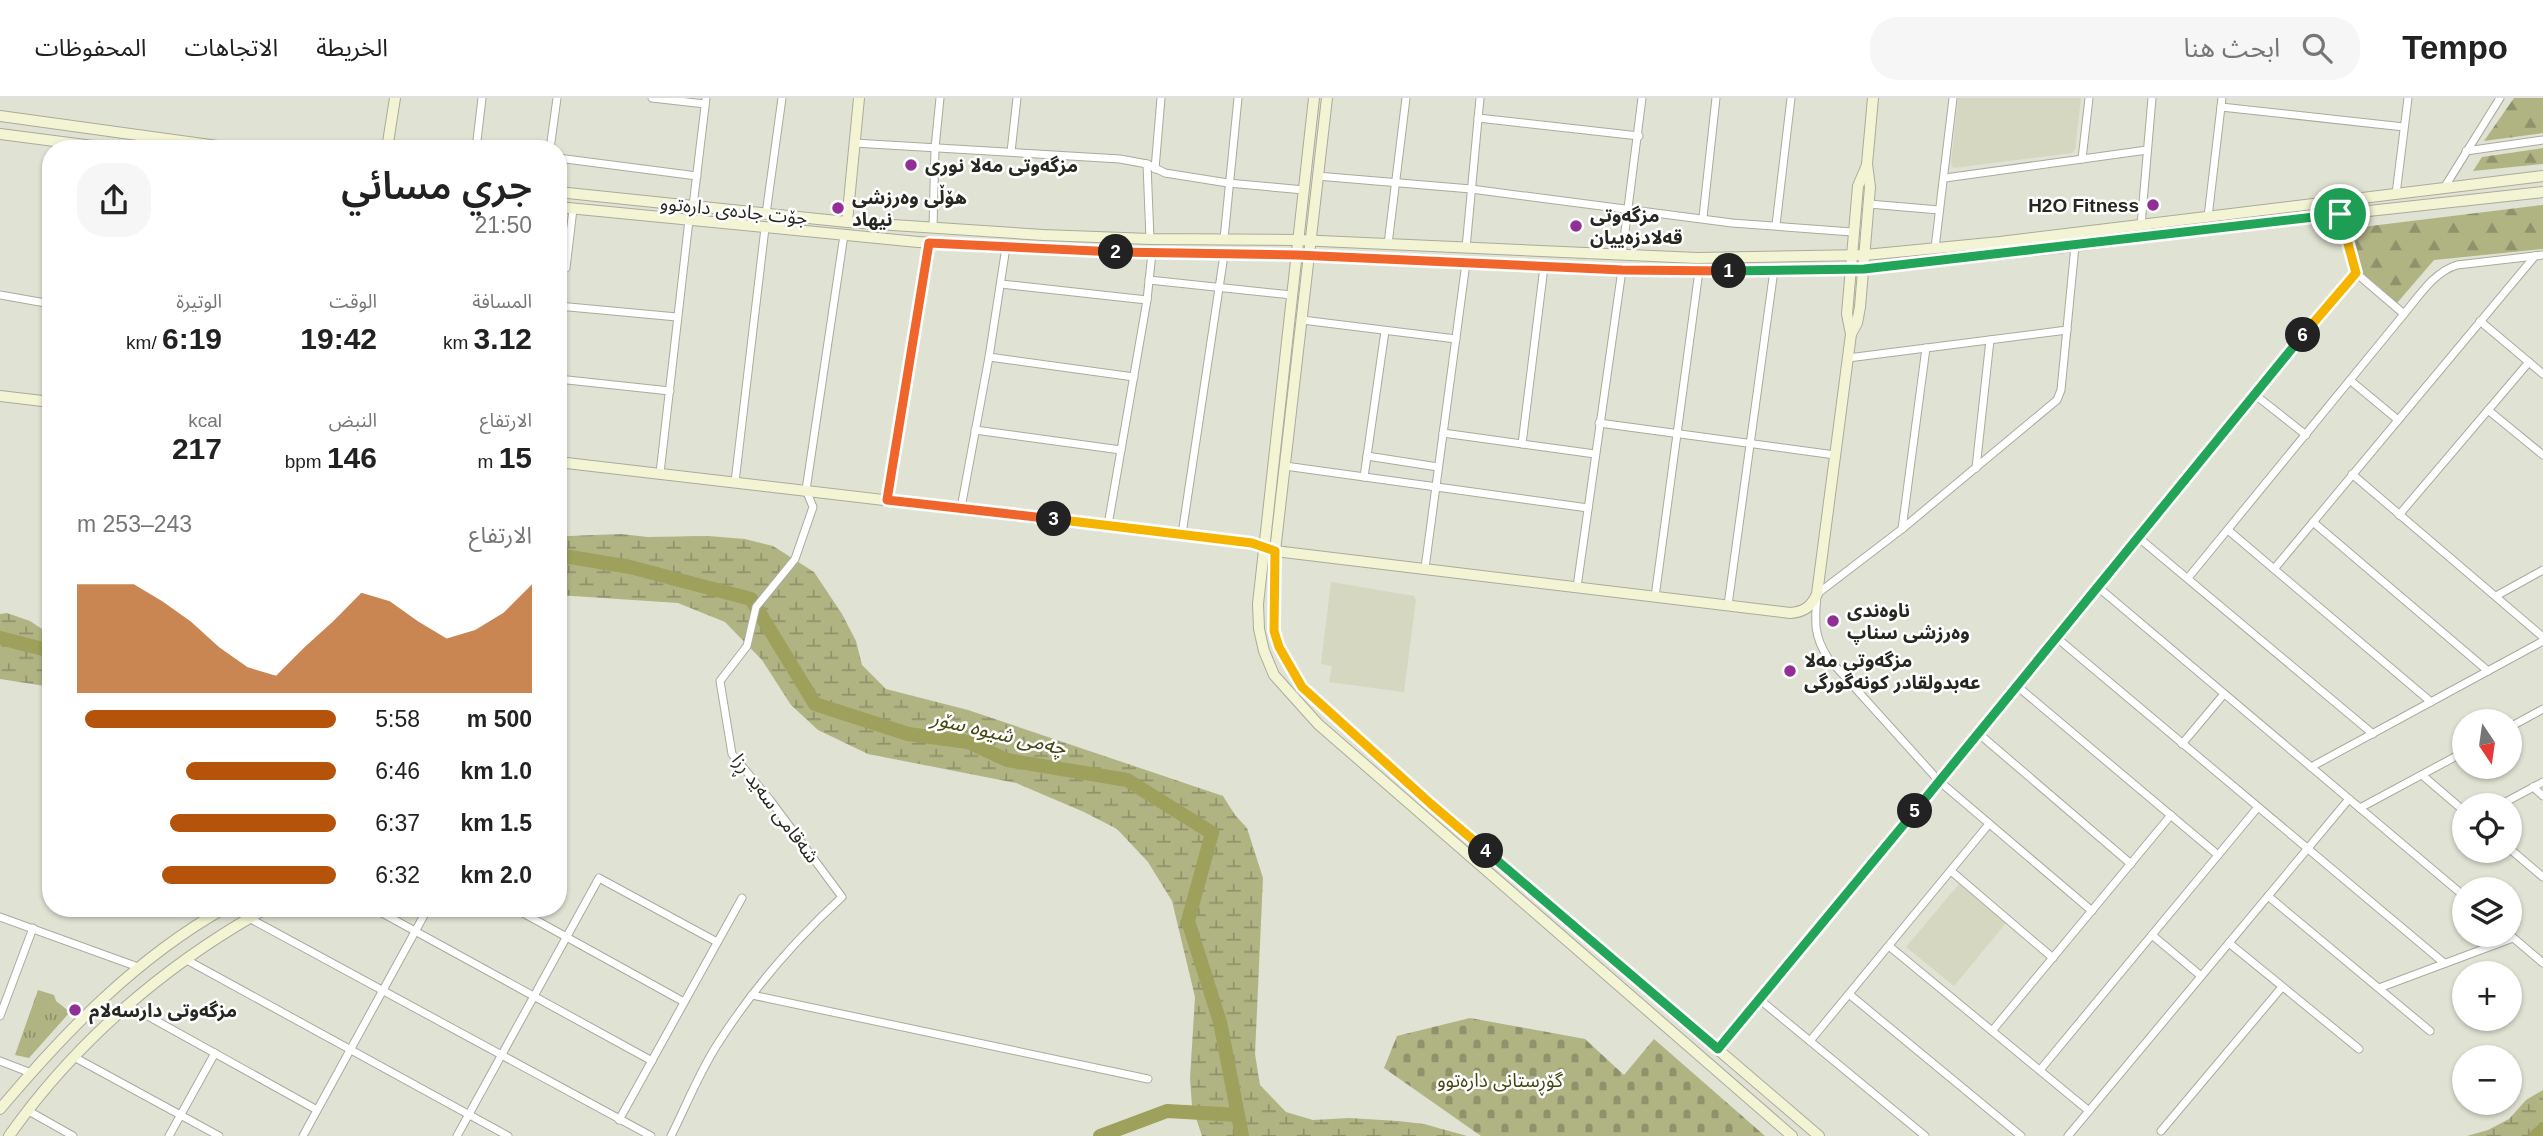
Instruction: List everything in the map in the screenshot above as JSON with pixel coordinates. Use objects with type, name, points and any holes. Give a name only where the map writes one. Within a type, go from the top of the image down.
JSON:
[{"type":"main road","points":[[388,140],[395,98]]},
{"type":"main road","points":[[847,222],[859,98]]},
{"type":"main road","points":[[1314,98],[1258,604],[1259,629],[1274,675],[1299,705],[1346,749],[1792,1136]]},
{"type":"main road","points":[[1327,98],[1275,551],[1274,631],[1279,647],[1302,687],[1431,804],[1819,1136]]},
{"type":"main road","points":[[567,463],[1108,525],[1263,545],[1275,551],[1799,612],[1813,603],[1817,594],[1851,334],[1857,323],[1870,187],[1867,164],[1873,98]]},
{"type":"main road","points":[[0,116],[174,140]]},
{"type":"main road","points":[[0,134],[42,141]]},
{"type":"main road","points":[[1851,334],[1847,322],[1855,215],[1858,186],[1867,164]]},
{"type":"main road","name":"جۆت جادەی دارەتوو","points":[[567,193],[847,222],[1043,235],[1311,240],[1697,258],[1865,255],[2141,226],[2543,176]]},
{"type":"main road","name":"جۆت جادەی دارەتوو","points":[[567,208],[844,236],[1006,247],[1224,255],[1310,255],[1622,270],[1851,270],[2543,192]]},
{"type":"main road","points":[[1868,210],[1870,236],[1874,244],[1882,249],[1902,251]]},
{"type":"main road","points":[[1810,256],[1844,249],[1850,243],[1855,215]]},
{"type":"main road","points":[[1861,292],[1874,271],[1904,264]]},
{"type":"main road","points":[[1824,270],[1844,273],[1848,278],[1850,290]]},
{"type":"main road","points":[[0,396],[42,401]]},
{"type":"main road","points":[[0,1109],[82,1018],[138,967],[169,943],[211,917]]},
{"type":"main road","points":[[9,1136],[27,1110],[97,1033],[185,959],[249,918]]},
{"type":"main road","points":[[1577,947],[1585,936]]},
{"type":"main road","points":[[82,1018],[97,1033]]},
{"type":"street","points":[[477,140],[482,98]]},
{"type":"street","points":[[551,140],[557,98]]},
{"type":"street","points":[[652,98],[705,101],[693,206]]},
{"type":"street","points":[[766,214],[782,98]]},
{"type":"street","points":[[933,227],[935,148],[940,98]]},
{"type":"street","points":[[1011,152],[1017,98]]},
{"type":"street","points":[[1150,239],[1151,167],[1161,98]]},
{"type":"street","points":[[1224,239],[1238,98]]},
{"type":"street","points":[[1388,244],[1406,98]]},
{"type":"street","points":[[1466,248],[1479,98]]},
{"type":"street","points":[[1622,255],[1642,98]]},
{"type":"street","points":[[1703,217],[1717,98]]},
{"type":"street","points":[[1776,225],[1791,98]]},
{"type":"street","points":[[1935,247],[1953,98]]},
{"type":"street","points":[[2082,159],[2089,98]]},
{"type":"street","points":[[2141,226],[2152,98]]},
{"type":"street","points":[[2208,217],[2222,98]]},
{"type":"street","points":[[2396,194],[2407,98]]},
{"type":"street","points":[[2444,188],[2500,98]]},
{"type":"street","points":[[2221,107],[2404,127]]},
{"type":"street","points":[[1478,118],[1639,136]]},
{"type":"street","points":[[2466,151],[2543,140]]},
{"type":"street","points":[[854,143],[1120,159],[1228,183],[1304,190]]},
{"type":"street","points":[[1945,178],[2147,150]]},
{"type":"street","points":[[567,159],[697,176]]},
{"type":"street","points":[[1317,176],[1471,189],[1703,217],[1732,223],[1852,233]]},
{"type":"street","points":[[567,260],[573,209]]},
{"type":"street","points":[[1868,210],[1939,210]]},
{"type":"street","points":[[2340,214],[2356,273],[2404,314]]},
{"type":"street","points":[[660,473],[689,220]]},
{"type":"street","points":[[734,482],[765,228]]},
{"type":"street","name":"شەقامی سەید ڕزا","points":[[752,995],[794,943],[842,897],[771,800],[732,754],[720,681],[747,646],[756,607],[795,559],[813,507],[806,490],[844,236]]},
{"type":"street","points":[[887,500],[929,243]]},
{"type":"street","points":[[2075,246],[2062,390],[2057,400],[1902,529],[1817,594],[1817,639],[1828,658],[1939,781],[2092,911]]},
{"type":"street","points":[[961,508],[1006,247]]},
{"type":"street","points":[[1108,525],[1135,377],[1152,253]]},
{"type":"street","points":[[1182,534],[1224,255]]},
{"type":"street","points":[[2188,578],[2404,314],[2445,269],[2539,255]]},
{"type":"street","points":[[2274,569],[2480,321],[2539,255]]},
{"type":"street","points":[[1424,568],[1466,263]]},
{"type":"street","points":[[1522,444],[1544,267]]},
{"type":"street","points":[[1577,587],[1622,270]]},
{"type":"street","points":[[1728,605],[1774,270]]},
{"type":"street","points":[[1655,597],[1699,271]]},
{"type":"street","points":[[1718,1049],[2356,273]]},
{"type":"street","points":[[1149,279],[1292,295]]},
{"type":"street","points":[[1001,284],[1147,300]]},
{"type":"street","points":[[0,295],[42,302]]},
{"type":"street","points":[[567,307],[677,317]]},
{"type":"street","points":[[1302,320],[1456,339]]},
{"type":"street","points":[[2480,321],[2543,374]]},
{"type":"street","points":[[1848,358],[2067,330]]},
{"type":"street","points":[[1364,477],[1385,331]]},
{"type":"street","points":[[1976,469],[1990,340]]},
{"type":"street","points":[[1902,529],[1926,348]]},
{"type":"street","points":[[989,357],[1135,377]]},
{"type":"street","points":[[2399,515],[2529,362]]},
{"type":"street","points":[[567,380],[670,391]]},
{"type":"street","points":[[2351,381],[2398,420]]},
{"type":"street","points":[[2254,394],[2306,435]]},
{"type":"street","points":[[2488,410],[2543,455]]},
{"type":"street","points":[[1599,423],[1835,455]]},
{"type":"street","points":[[975,430],[1121,450]]},
{"type":"street","points":[[1443,433],[1595,453]]},
{"type":"street","points":[[1367,456],[1438,467]]},
{"type":"street","points":[[1285,466],[1588,508]]},
{"type":"street","points":[[2311,767],[2543,639],[2352,474]]},
{"type":"street","points":[[2313,522],[2488,671]]},
{"type":"street","points":[[2228,530],[2431,702]]},
{"type":"street","points":[[2139,538],[2373,734]]},
{"type":"street","points":[[2496,596],[2543,570]]},
{"type":"street","points":[[2099,588],[2452,886]]},
{"type":"street","points":[[2057,638],[2444,963]]},
{"type":"street","points":[[2017,686],[2218,855]]},
{"type":"street","points":[[2182,744],[2224,694]]},
{"type":"street","points":[[2522,720],[2543,709]]},
{"type":"street","points":[[1978,733],[2131,864]]},
{"type":"street","points":[[2360,808],[2452,759]]},
{"type":"street","points":[[2422,775],[2452,801]]},
{"type":"street","points":[[2522,793],[2543,782]]},
{"type":"street","points":[[2533,787],[2543,796]]},
{"type":"street","points":[[2068,1136],[2349,799]]},
{"type":"street","points":[[2040,1070],[2258,807]]},
{"type":"street","points":[[1992,1031],[2171,815]]},
{"type":"street","points":[[1810,1041],[1989,824]]},
{"type":"street","points":[[2522,859],[2543,877]]},
{"type":"street","points":[[1951,871],[2053,958]]},
{"type":"street","points":[[457,1136],[599,878],[717,942]]},
{"type":"street","points":[[2268,896],[2430,1031]]},
{"type":"street","points":[[619,1120],[742,898]]},
{"type":"street","points":[[0,917],[138,967]]},
{"type":"street","points":[[389,917],[652,1061]]},
{"type":"street","points":[[303,1136],[423,917]]},
{"type":"street","points":[[530,917],[684,1002]]},
{"type":"street","points":[[249,918],[651,1136]]},
{"type":"street","points":[[0,1016],[33,928]]},
{"type":"street","points":[[2152,935],[2201,976]]},
{"type":"street","points":[[2229,943],[2359,1049]]},
{"type":"street","points":[[2522,945],[2543,963]]},
{"type":"street","points":[[1889,946],[2089,1111]]},
{"type":"street","points":[[2379,988],[2484,947]]},
{"type":"street","points":[[185,959],[508,1136]]},
{"type":"street","points":[[2161,1131],[2282,986]]},
{"type":"street","points":[[1849,994],[2021,1136]]},
{"type":"street","points":[[671,1136],[716,1046],[752,995],[1148,1079]]},
{"type":"street","points":[[1759,999],[1925,1136]]},
{"type":"street","points":[[128,1005],[317,1110]]},
{"type":"street","points":[[169,1136],[215,1053]]},
{"type":"street","points":[[75,1057],[219,1136]]},
{"type":"street","points":[[0,1061],[30,1073]]},
{"type":"street","points":[[27,1110],[74,1136]]},
{"type":"shaded area","points":[[1958,98],[2081,98],[2075,150],[2072,153],[1953,168],[1951,163]]},
{"type":"shaded area","points":[[1331,582],[1414,596],[1416,600],[1404,692],[1329,682],[1332,666],[1321,664]]},
{"type":"shaded area","points":[[1959,884],[2006,923],[1954,986],[1906,947]]},
{"type":"green space","points":[[2514,98],[2543,98],[2543,133],[2484,141]]},
{"type":"green space","points":[[2543,148],[2543,164],[2473,171],[2482,157]]},
{"type":"green space","points":[[2543,205],[2543,249],[2434,260],[2397,303],[2363,275],[2346,229]]},
{"type":"green space","points":[[567,536],[708,536],[745,539],[773,546],[814,572],[856,641],[862,665],[886,689],[968,710],[1223,796],[1247,828],[1263,878],[1255,1054],[1260,1085],[1286,1112],[1313,1120],[1349,1118],[1398,1121],[1424,1124],[1467,1136],[1202,1136],[1192,1106],[1190,1078],[1195,997],[1172,901],[1148,862],[1117,829],[1016,783],[868,754],[818,730],[791,705],[762,660],[725,622],[678,603],[567,596]]},
{"type":"green space","points":[[7,613],[30,621],[42,629],[42,686],[0,679],[0,614]]},
{"type":"green space","points":[[38,990],[54,995],[56,1001],[70,1012],[29,1058],[15,1055]]},
{"type":"green space","name":"گۆڕستانی دارەتوو","points":[[1470,1018],[1585,1039],[1624,1075],[1654,1039],[1765,1136],[1481,1136],[1384,1068],[1397,1036]]},
{"type":"green space","points":[[2543,1090],[2543,1136],[2467,1136],[2488,1130],[2513,1115],[2522,1115],[2522,1104]]},
{"type":"waterway","name":"چەمی شیوە سۆر","points":[[567,556],[630,567],[751,599],[815,704],[908,734],[968,742],[1007,760],[1127,780],[1212,833],[1188,921],[1220,1022],[1242,1136]]},
{"type":"waterway","name":"چەمی شیوە سۆر","points":[[0,638],[42,649]]},
{"type":"waterway","points":[[1100,1136],[1167,1111],[1238,1115]]},
{"type":"waterway","name":"چەمی شیوە سۆر","points":[[2536,1136],[2543,1130]]},
{"type":"place","name":"مزگەوتی مەلا نوری","points":[[911,165]]},
{"type":"place","name":"H2O Fitness","points":[[2153,205]]},
{"type":"place","name":"هۆڵی وەرزشی نیهاد","points":[[838,208]]},
{"type":"place","name":"مزگەوتی قەلادزەییان","points":[[1576,226]]},
{"type":"place","name":"ناوەندی وەرزشی سناپ","points":[[1833,621]]},
{"type":"place","name":"مزگەوتی مەلا عەبدولقادر کونەگورگی","points":[[1790,671]]},
{"type":"place","name":"مزگەوتی دارسەلام","points":[[75,1010]]},
{"type":"route","points":[[2340,214],[2356,273],[1718,1049],[1431,804],[1302,687],[1289,668],[1274,631],[1275,551],[1252,543],[887,500],[929,243],[1152,253],[1310,255],[1622,270],[1834,270],[2075,246],[2340,214]]}]
